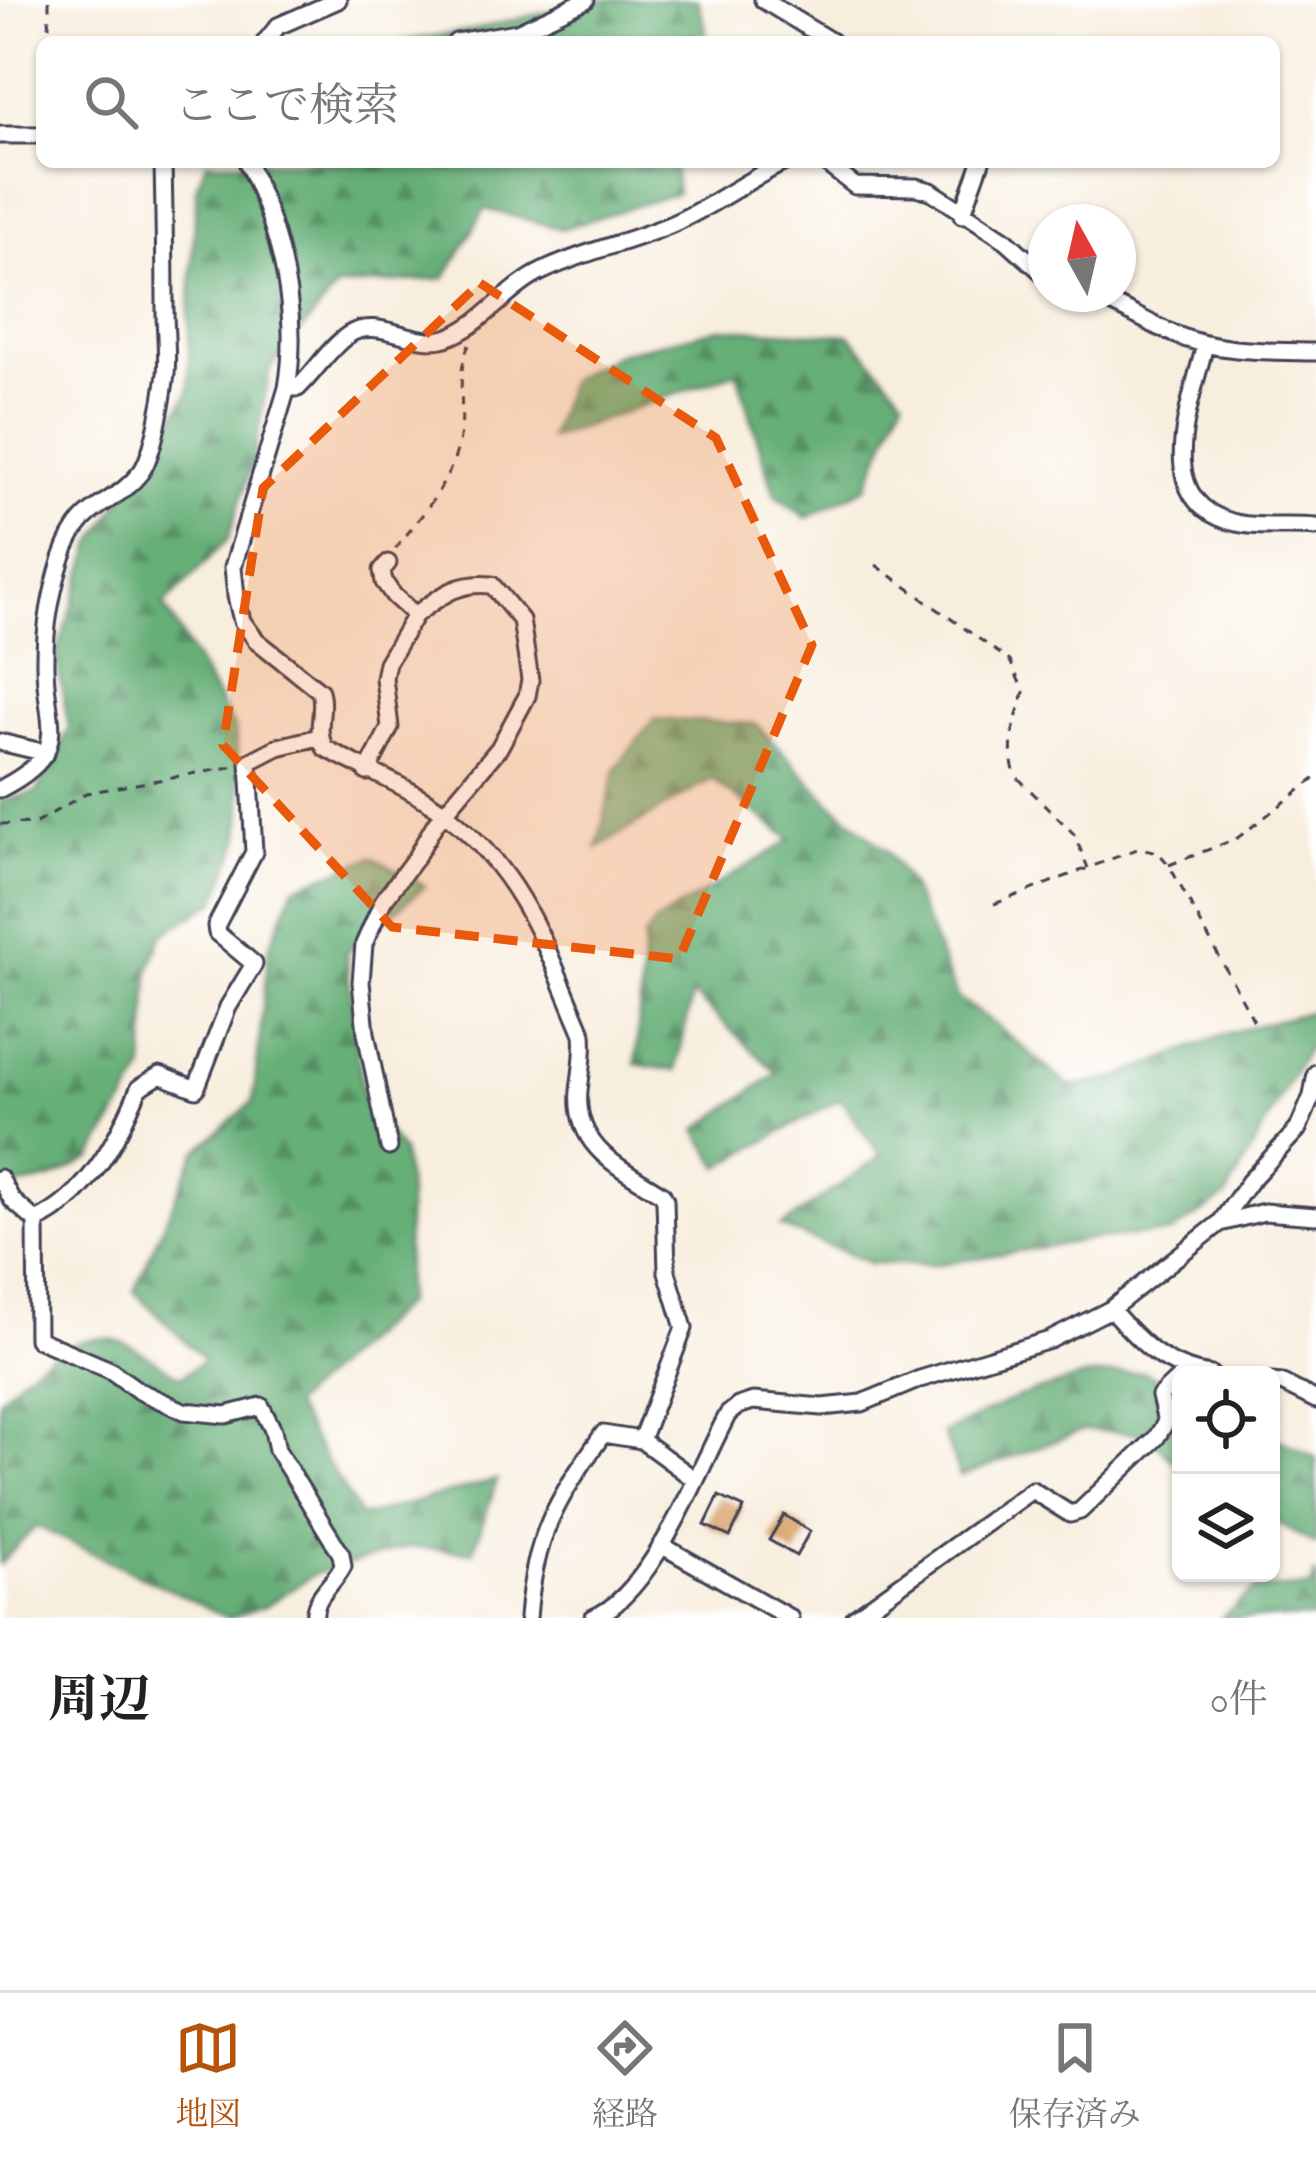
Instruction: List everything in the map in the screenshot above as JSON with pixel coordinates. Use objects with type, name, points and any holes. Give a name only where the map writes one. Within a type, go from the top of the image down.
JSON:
[{"type":"street","points":[[270,36],[278,26],[338,0]]},
{"type":"street","points":[[493,36],[517,32],[586,0]]},
{"type":"street","points":[[763,0],[822,36]]},
{"type":"street","points":[[0,135],[36,135]]},
{"type":"street","points":[[0,789],[28,775],[46,753],[53,730],[44,662],[47,630],[63,556],[76,526],[144,468],[166,373],[163,168]]},
{"type":"street","points":[[250,168],[270,209],[280,246],[292,362],[233,567],[242,621],[256,640],[320,691],[319,737],[325,748],[445,813],[506,871],[540,934],[583,1034],[578,1094],[588,1140],[665,1200],[667,1272],[684,1328],[641,1440]]},
{"type":"street","points":[[287,388],[298,388],[356,331],[386,332],[422,343],[447,338],[482,316],[511,288],[543,271],[684,219],[774,168]]},
{"type":"street","points":[[832,168],[855,186],[931,191],[1028,260]]},
{"type":"street","points":[[962,215],[979,168]]},
{"type":"street","points":[[1133,312],[1172,334],[1205,344],[1316,352]]},
{"type":"street","points":[[1205,344],[1180,460],[1186,487],[1199,509],[1235,524],[1316,527]]},
{"type":"street","points":[[388,563],[382,570],[384,582],[415,615]]},
{"type":"street","points":[[367,772],[390,728],[384,678],[387,663],[415,615],[452,588],[492,585],[521,620],[530,680],[527,696],[500,748],[445,813],[383,901],[364,944],[361,982],[366,1033],[389,1147]]},
{"type":"street","points":[[36,1222],[62,1206],[107,1154],[139,1088],[148,1080],[160,1075],[196,1089],[227,1006],[254,964],[217,933],[216,926],[254,852],[249,762],[278,747],[319,737]]},
{"type":"street","points":[[0,742],[46,753]]},
{"type":"street","points":[[593,1618],[617,1606],[634,1588],[728,1414],[738,1406],[753,1401],[822,1407],[862,1403],[920,1379],[1051,1340],[1111,1309],[1220,1222],[1298,1129],[1316,1073]]},
{"type":"street","points":[[0,1178],[12,1200],[36,1222],[37,1339],[110,1370],[139,1391],[184,1412],[226,1415],[261,1406],[278,1450],[341,1554],[343,1567],[320,1596],[313,1610],[315,1618]]},
{"type":"street","points":[[1220,1222],[1264,1212],[1316,1216]]},
{"type":"street","points":[[1111,1309],[1148,1348],[1173,1366]]},
{"type":"street","points":[[1280,1383],[1316,1400]]},
{"type":"street","points":[[854,1618],[1032,1490],[1070,1514],[1080,1511],[1156,1438],[1166,1422],[1160,1396],[1172,1385]]},
{"type":"street","points":[[528,1618],[538,1548],[562,1492],[603,1434],[641,1440],[694,1478]]},
{"type":"street","points":[[661,1545],[790,1618]]},
{"type":"path","points":[[49,0],[50,36]]},
{"type":"path","points":[[388,563],[446,480],[461,428],[464,356],[482,316]]},
{"type":"path","points":[[876,565],[1010,661],[1024,692],[1015,719],[1011,765],[1016,776],[1074,834],[1088,868]]},
{"type":"path","points":[[0,824],[36,823],[86,794],[249,762]]},
{"type":"path","points":[[1169,865],[1235,839],[1316,778]]},
{"type":"path","points":[[994,904],[1140,848],[1158,852],[1254,1021]]},
{"type":"highlighted area","points":[[480,283],[716,438],[812,645],[679,959],[392,927],[223,745],[263,488]]},
{"type":"green space","points":[[597,0],[698,0],[706,30],[704,36],[435,36]]},
{"type":"green space","points":[[204,168],[674,168],[677,193],[562,229],[485,209],[445,278],[337,287],[270,369],[253,461],[228,539],[164,605],[235,729],[240,840],[216,901],[162,935],[149,971],[144,1071],[92,1158],[51,1179],[0,1190],[0,801],[37,792],[69,728],[56,656],[93,544],[189,392],[197,185]]},
{"type":"green space","points":[[721,328],[850,335],[904,397],[867,486],[807,518],[775,495],[737,372],[549,439],[569,380],[619,353]]},
{"type":"green space","points":[[654,719],[756,724],[831,803],[887,851],[911,887],[958,999],[1070,1087],[1114,1079],[1225,1034],[1316,1010],[1316,1047],[1308,1047],[1226,1197],[1171,1233],[1094,1239],[932,1265],[870,1263],[781,1227],[881,1156],[840,1099],[720,1167],[697,1130],[777,1073],[692,994],[676,1071],[636,1064],[644,938],[655,922],[791,840],[712,779],[597,848],[616,768]]},
{"type":"green space","points":[[373,857],[425,886],[346,953],[364,1102],[402,1151],[408,1192],[405,1303],[292,1405],[361,1517],[497,1480],[473,1552],[408,1547],[315,1574],[265,1606],[229,1618],[36,1526],[0,1564],[0,1399],[10,1388],[50,1355],[98,1339],[131,1346],[181,1377],[204,1360],[134,1291],[196,1152],[253,1102],[269,948],[294,887]]},
{"type":"green space","points":[[1145,1372],[1172,1386],[1172,1459],[1146,1434],[1083,1430],[960,1477],[943,1433],[1019,1397],[1084,1377]]},
{"type":"green space","points":[[1280,1440],[1316,1458],[1316,1545],[1280,1524]]},
{"type":"green space","points":[[1316,1573],[1316,1618],[1221,1618],[1256,1589],[1311,1587]]},
{"type":"building","points":[[719,1496],[744,1508],[730,1537],[705,1525]]},
{"type":"building","points":[[784,1515],[810,1531],[796,1556],[769,1540]]}]
